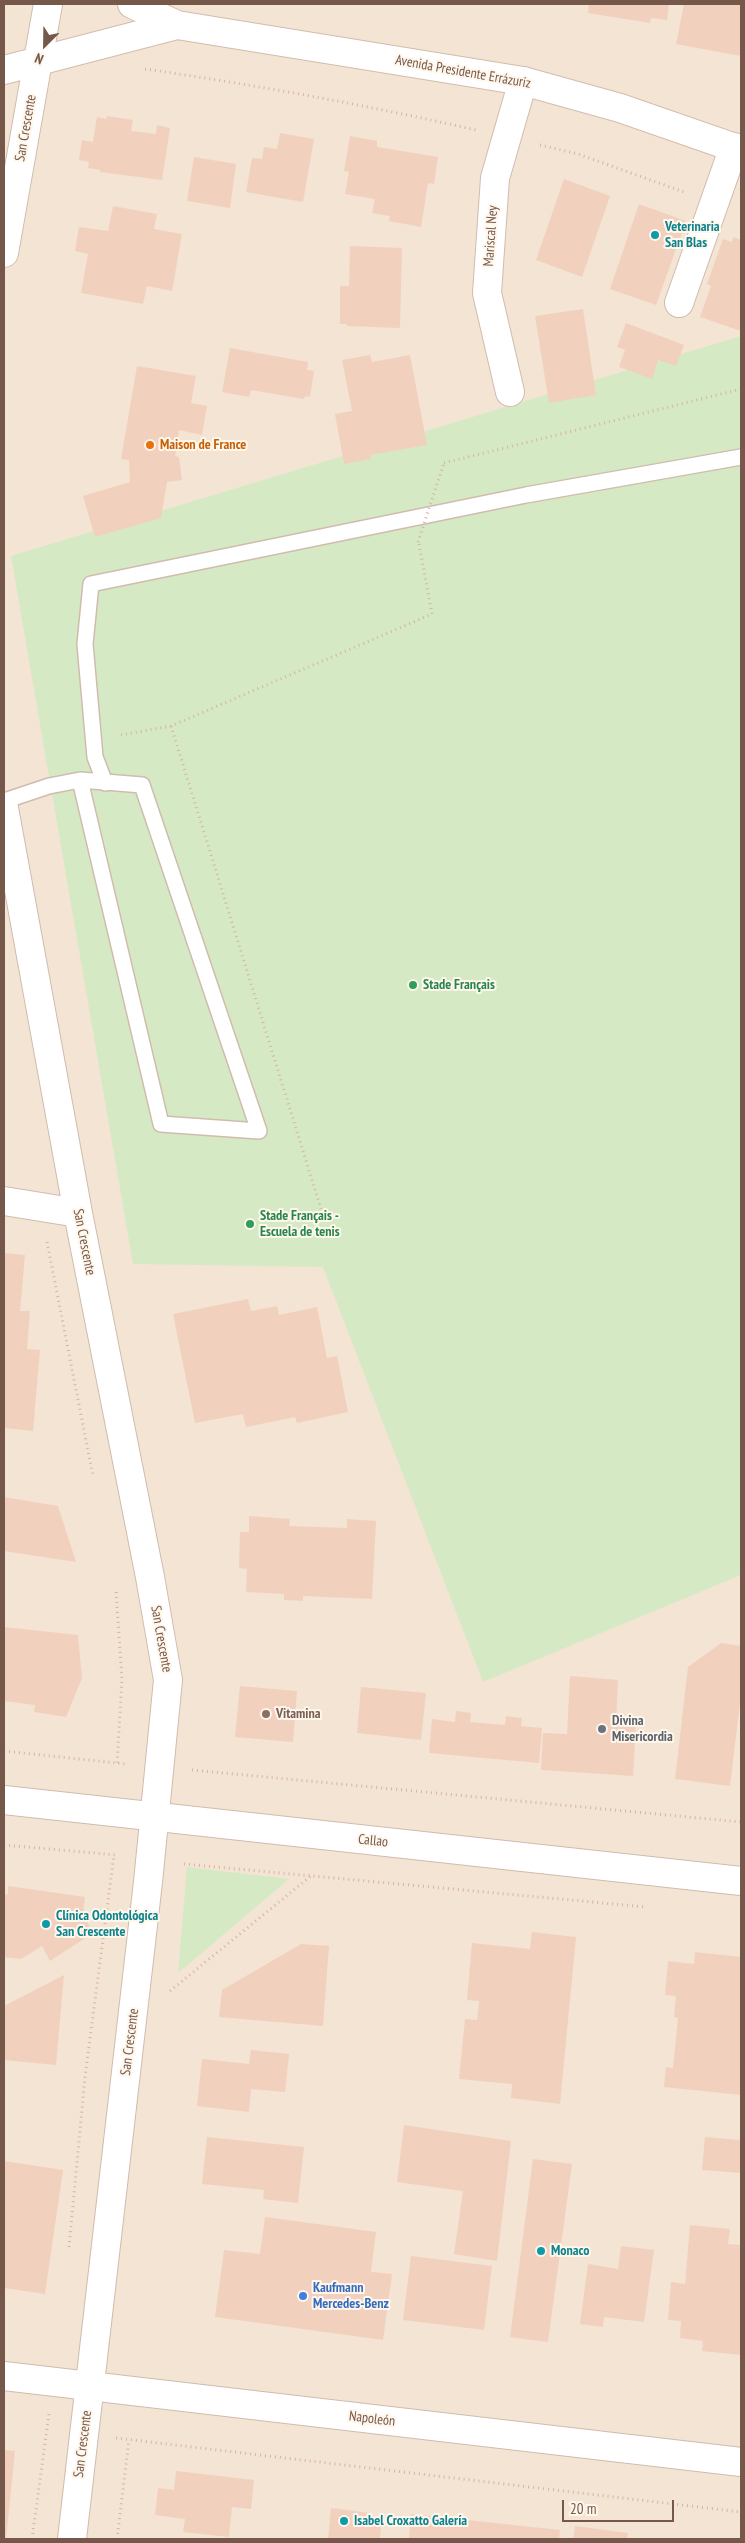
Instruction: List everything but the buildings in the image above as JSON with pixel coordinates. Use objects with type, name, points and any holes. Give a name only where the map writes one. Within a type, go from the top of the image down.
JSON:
[{"type":"street","name":"San Crescente","points":[[4,253],[48,4]]},
{"type":"street","name":"Avenida Presidente Errázuriz","points":[[132,4],[177,26],[523,81],[620,108],[738,149]]},
{"type":"street","name":"Avenida Presidente Errázuriz","points":[[4,70],[177,26]]},
{"type":"street","name":"Mariscal Ney","points":[[510,392],[487,293],[495,178],[523,81]]},
{"type":"street","points":[[679,303],[714,203],[738,149]]},
{"type":"street","name":"San Crescente","points":[[4,808],[78,1213],[150,1576],[168,1680],[151,1859],[72,2539]]},
{"type":"street","points":[[4,1201],[78,1213]]},
{"type":"street","name":"Callao","points":[[4,1800],[741,1881]]},
{"type":"street","name":"Napoleón","points":[[4,2376],[741,2462]]},
{"type":"lane","points":[[105,783],[95,757],[84,644],[91,584],[526,495],[741,457]]},
{"type":"lane","points":[[4,801],[49,786],[80,780],[142,785],[259,1131],[161,1124],[80,780]]},
{"type":"path","points":[[142,69],[248,84],[371,107],[506,137],[578,154],[714,203]]},
{"type":"path","points":[[93,740],[171,726],[432,614],[418,542],[444,463],[741,390]]},
{"type":"path","points":[[171,726],[321,1209]]},
{"type":"path","points":[[46,1208],[47,1246],[95,1486]]},
{"type":"path","points":[[116,1582],[122,1678],[116,1764]]},
{"type":"path","points":[[4,1751],[116,1764],[741,1822]]},
{"type":"path","points":[[4,1845],[654,1908]]},
{"type":"path","points":[[69,2256],[85,2077],[114,1855]]},
{"type":"path","points":[[166,1994],[313,1875]]},
{"type":"path","points":[[32,2539],[54,2382]]},
{"type":"path","points":[[46,2430],[741,2512]]},
{"type":"path","points":[[117,2539],[129,2440]]},
{"type":"shaded area","points":[[4,4],[741,4],[741,2539],[4,2539]]},
{"type":"green space","name":"Stade Français","points":[[741,336],[741,1575],[483,1682],[323,1267],[133,1264],[11,556]]},
{"type":"green space","points":[[187,1867],[289,1879],[178,1973]]},
{"type":"place","name":"Veterinaria San Blas","points":[[655,235]]},
{"type":"place","name":"Maison de France","points":[[150,445]]},
{"type":"place","name":"Stade Français","points":[[413,985]]},
{"type":"place","name":"Stade Français - Escuela de tenis","points":[[250,1224]]},
{"type":"place","name":"Vitamina","points":[[266,1714]]},
{"type":"place","name":"Divina Misericordia","points":[[602,1729]]},
{"type":"place","name":"Clínica Odontológica San Crescente","points":[[46,1924]]},
{"type":"place","name":"Monaco","points":[[541,2251]]},
{"type":"place","name":"Kaufmann Mercedes-Benz","points":[[303,2296]]},
{"type":"place","name":"Isabel Croxatto Galería","points":[[344,2521]]}]
